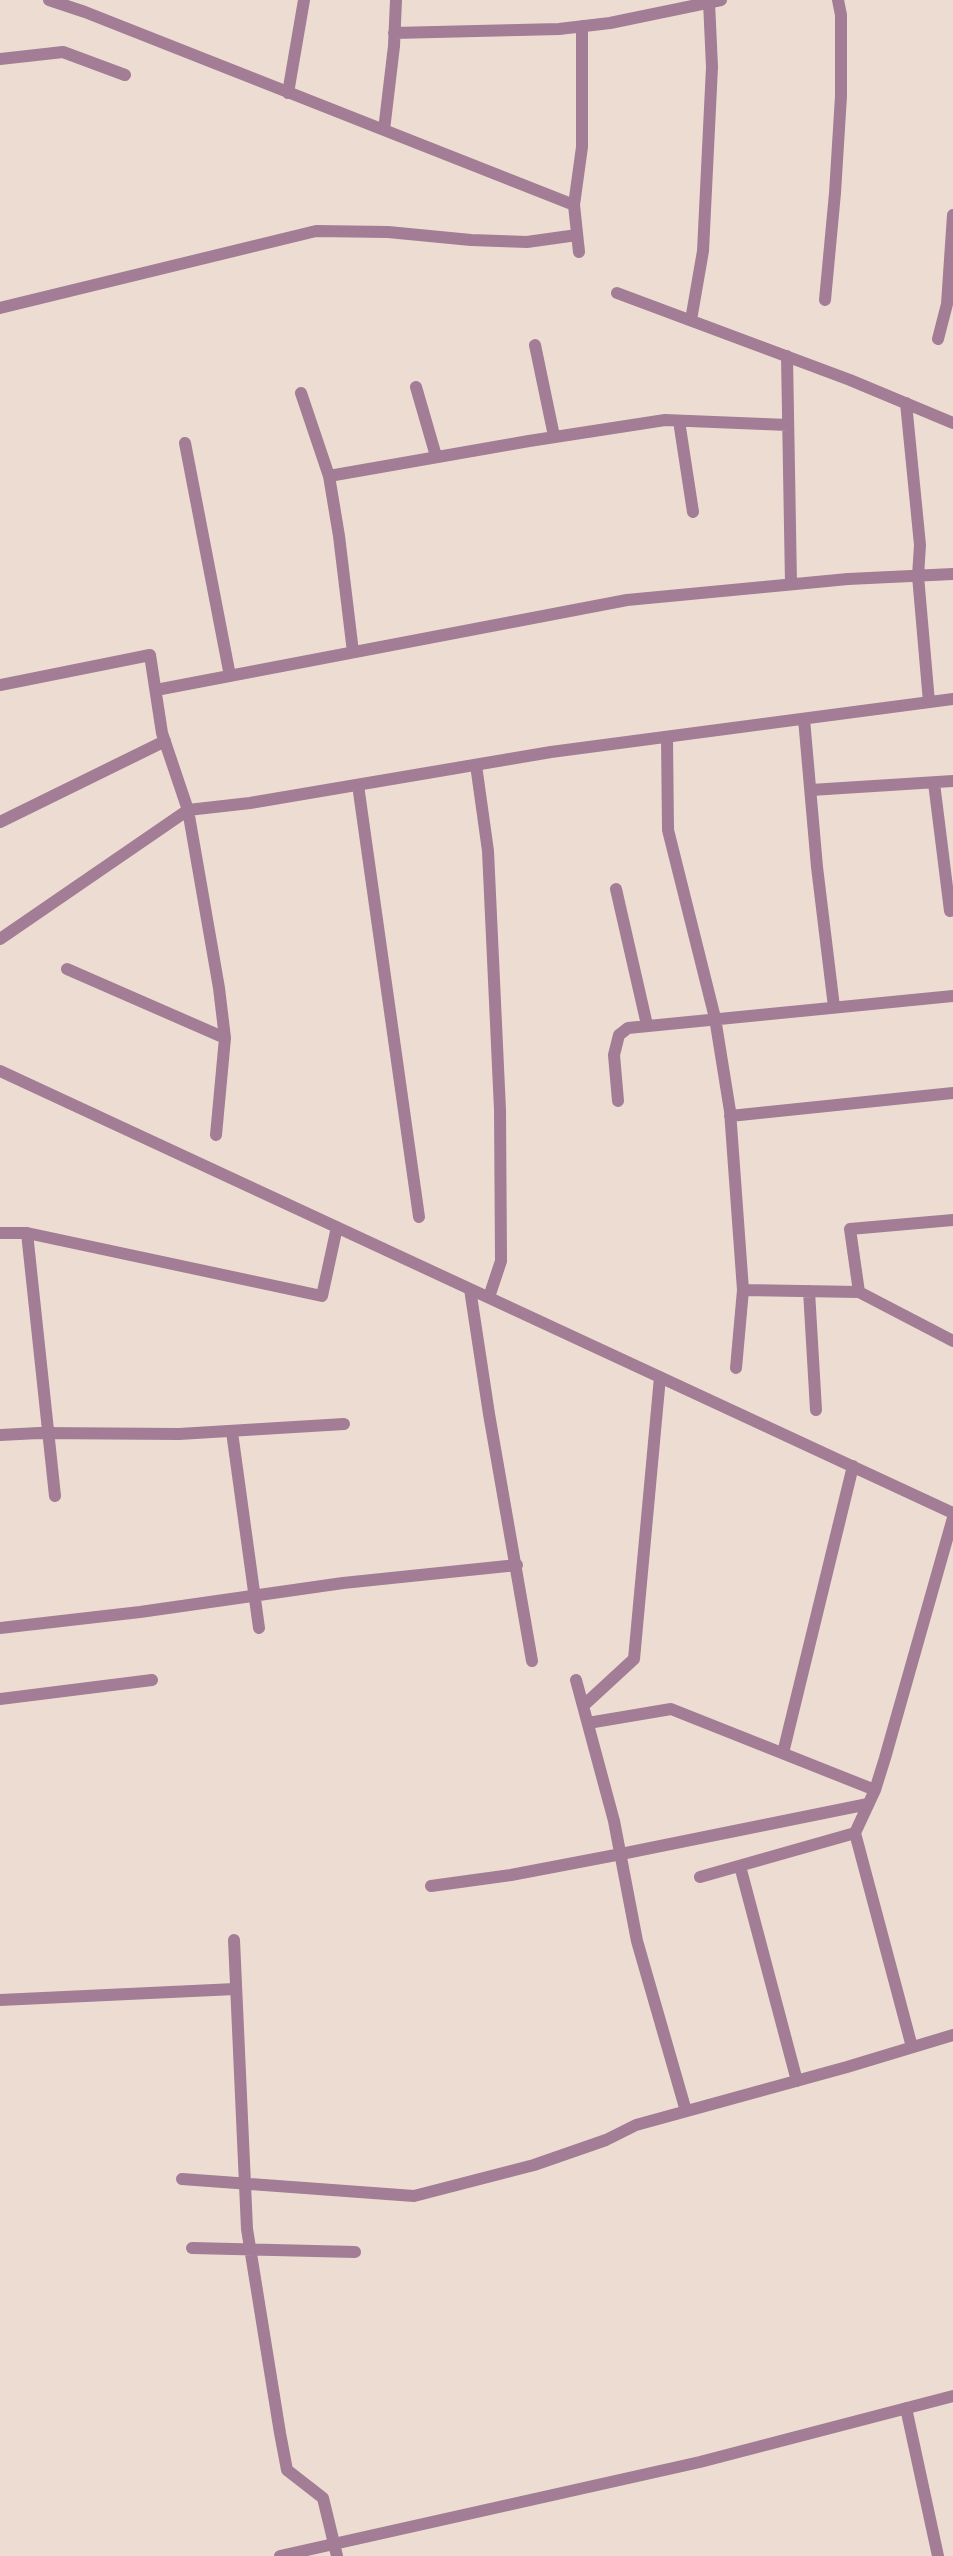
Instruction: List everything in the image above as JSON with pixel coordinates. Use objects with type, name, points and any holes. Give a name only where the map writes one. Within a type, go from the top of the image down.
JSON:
[{"type":"street","points":[[50,0],[85,12],[574,205]]},
{"type":"street","points":[[288,93],[304,0]]},
{"type":"street","points":[[384,130],[396,0]]},
{"type":"street","points":[[824,300],[835,193],[841,96],[841,15],[838,0]]},
{"type":"street","points":[[394,33],[558,29],[582,26],[663,6],[715,1],[703,251],[691,320]]},
{"type":"street","points":[[579,252],[574,205],[582,147],[582,26]]},
{"type":"street","points":[[0,59],[63,52],[125,74]]},
{"type":"street","points":[[938,339],[947,304],[953,214]]},
{"type":"street","points":[[0,308],[316,231],[388,232],[470,240],[527,242],[577,235]]},
{"type":"street","points":[[617,293],[787,356],[953,423]]},
{"type":"street","points":[[535,345],[554,436]]},
{"type":"street","points":[[787,356],[791,584]]},
{"type":"street","points":[[416,387],[436,456]]},
{"type":"street","points":[[301,393],[329,476],[339,536],[353,652]]},
{"type":"street","points":[[906,403],[920,545],[918,576],[929,702]]},
{"type":"street","points":[[329,476],[554,436],[656,422],[679,421],[788,425]]},
{"type":"street","points":[[679,421],[693,512]]},
{"type":"street","points":[[185,443],[230,676]]},
{"type":"street","points":[[156,690],[627,600],[791,584],[953,574]]},
{"type":"street","points":[[0,685],[150,655],[165,741],[188,810],[219,988],[225,1038],[216,1135]]},
{"type":"street","points":[[0,939],[188,810],[250,803],[476,765],[953,699]]},
{"type":"street","points":[[804,719],[834,1007]]},
{"type":"street","points":[[667,738],[668,830],[715,1018],[730,1116],[743,1290],[736,1368]]},
{"type":"street","points":[[0,822],[165,741]]},
{"type":"street","points":[[476,765],[488,851],[501,1128],[501,1260],[489,1297]]},
{"type":"street","points":[[811,790],[953,781]]},
{"type":"street","points":[[934,783],[950,911]]},
{"type":"street","points":[[358,785],[383,949],[408,1150],[420,1217]]},
{"type":"street","points":[[616,889],[648,1025]]},
{"type":"street","points":[[67,969],[225,1038]]},
{"type":"street","points":[[618,1101],[614,1055],[619,1035],[628,1028],[953,996]]},
{"type":"street","points":[[0,1071],[953,1513]]},
{"type":"street","points":[[730,1116],[953,1093]]},
{"type":"street","points":[[859,1292],[850,1229],[953,1220]]},
{"type":"street","points":[[0,1233],[27,1233],[322,1296],[336,1227]]},
{"type":"street","points":[[27,1233],[55,1496]]},
{"type":"street","points":[[470,1289],[489,1414],[532,1661]]},
{"type":"street","points":[[743,1290],[859,1292],[953,1341]]},
{"type":"street","points":[[809,1291],[816,1410]]},
{"type":"street","points":[[583,1706],[634,1659],[660,1377]]},
{"type":"street","points":[[0,1435],[48,1433],[179,1434],[344,1424]]},
{"type":"street","points":[[232,1432],[253,1596],[259,1628]]},
{"type":"street","points":[[783,1753],[853,1466]]},
{"type":"street","points":[[912,2048],[854,1833],[875,1790],[953,1518]]},
{"type":"street","points":[[0,1628],[140,1612],[343,1583],[516,1565]]},
{"type":"street","points":[[0,1699],[152,1680]]},
{"type":"street","points":[[576,1680],[614,1822],[637,1941],[686,2111]]},
{"type":"street","points":[[588,1723],[671,1709],[875,1790]]},
{"type":"street","points":[[432,1886],[511,1875],[868,1804]]},
{"type":"street","points":[[700,1877],[854,1833]]},
{"type":"street","points":[[740,1866],[797,2081]]},
{"type":"street","points":[[234,1940],[245,2184],[251,2249],[288,2470],[323,2498],[335,2551]]},
{"type":"street","points":[[0,2000],[235,1989]]},
{"type":"street","points":[[182,2179],[414,2196],[534,2165],[606,2140],[636,2125],[797,2081],[953,2035]]},
{"type":"street","points":[[192,2248],[355,2252]]},
{"type":"street","points":[[280,2556],[335,2551],[700,2462],[953,2396]]},
{"type":"street","points":[[906,2408],[938,2556]]}]
